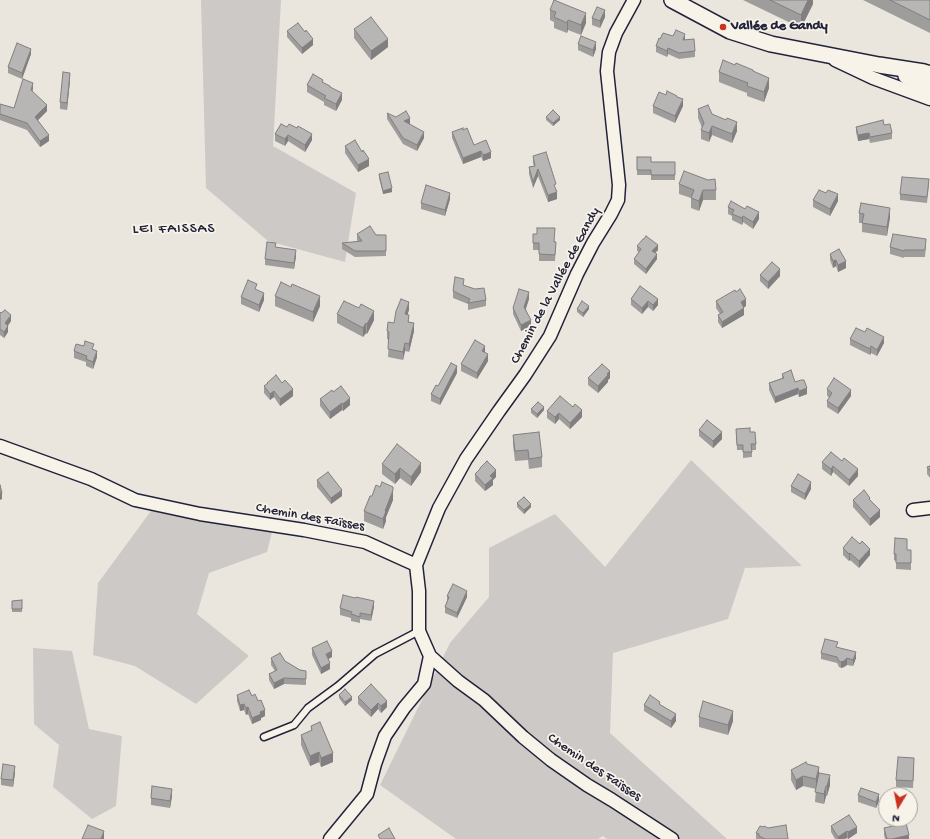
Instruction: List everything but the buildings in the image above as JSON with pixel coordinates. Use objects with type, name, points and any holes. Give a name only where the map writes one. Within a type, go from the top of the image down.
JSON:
[{"type":"street","name":"Chemin de la Vallée de Gandy","points":[[416,565],[439,508],[462,465],[525,375],[550,336],[580,268],[618,200],[619,185],[607,71],[609,52],[634,0]]},
{"type":"street","points":[[672,0],[730,31],[771,44],[930,74]]},
{"type":"street","points":[[819,53],[873,78],[930,99]]},
{"type":"street","points":[[879,65],[930,86]]},
{"type":"street","name":"Chemin des Faïsses","points":[[0,446],[91,479],[135,500],[200,514],[304,530],[365,542],[416,565],[419,631],[430,656],[458,681],[484,700],[523,737],[551,760],[587,785],[672,839]]},
{"type":"street","points":[[913,510],[930,508]]},
{"type":"street","points":[[330,839],[367,794],[375,764],[385,736],[404,708],[424,684],[430,656]]},
{"type":"lane","points":[[264,737],[294,725],[308,708],[338,686],[375,654],[419,631]]},
{"type":"shaded area","points":[[201,0],[281,0],[273,146],[356,193],[345,262],[268,241],[206,188]]},
{"type":"shaded area","points":[[691,460],[802,566],[745,568],[728,619],[613,653],[610,733],[727,839],[607,839],[603,836],[598,839],[456,839],[380,785],[450,643],[489,597],[489,548],[555,514],[605,567]]},
{"type":"shaded area","points":[[151,511],[272,532],[267,552],[209,573],[197,614],[249,656],[196,704],[135,666],[93,655],[98,583]]},
{"type":"shaded area","points":[[33,648],[72,651],[89,729],[122,736],[116,806],[92,819],[53,787],[59,745],[34,724]]},
{"type":"place","name":"Vallée de Gandy","points":[[723,27]]},
{"type":"district","name":"LEI FAISSAS","points":[[174,230]]}]
